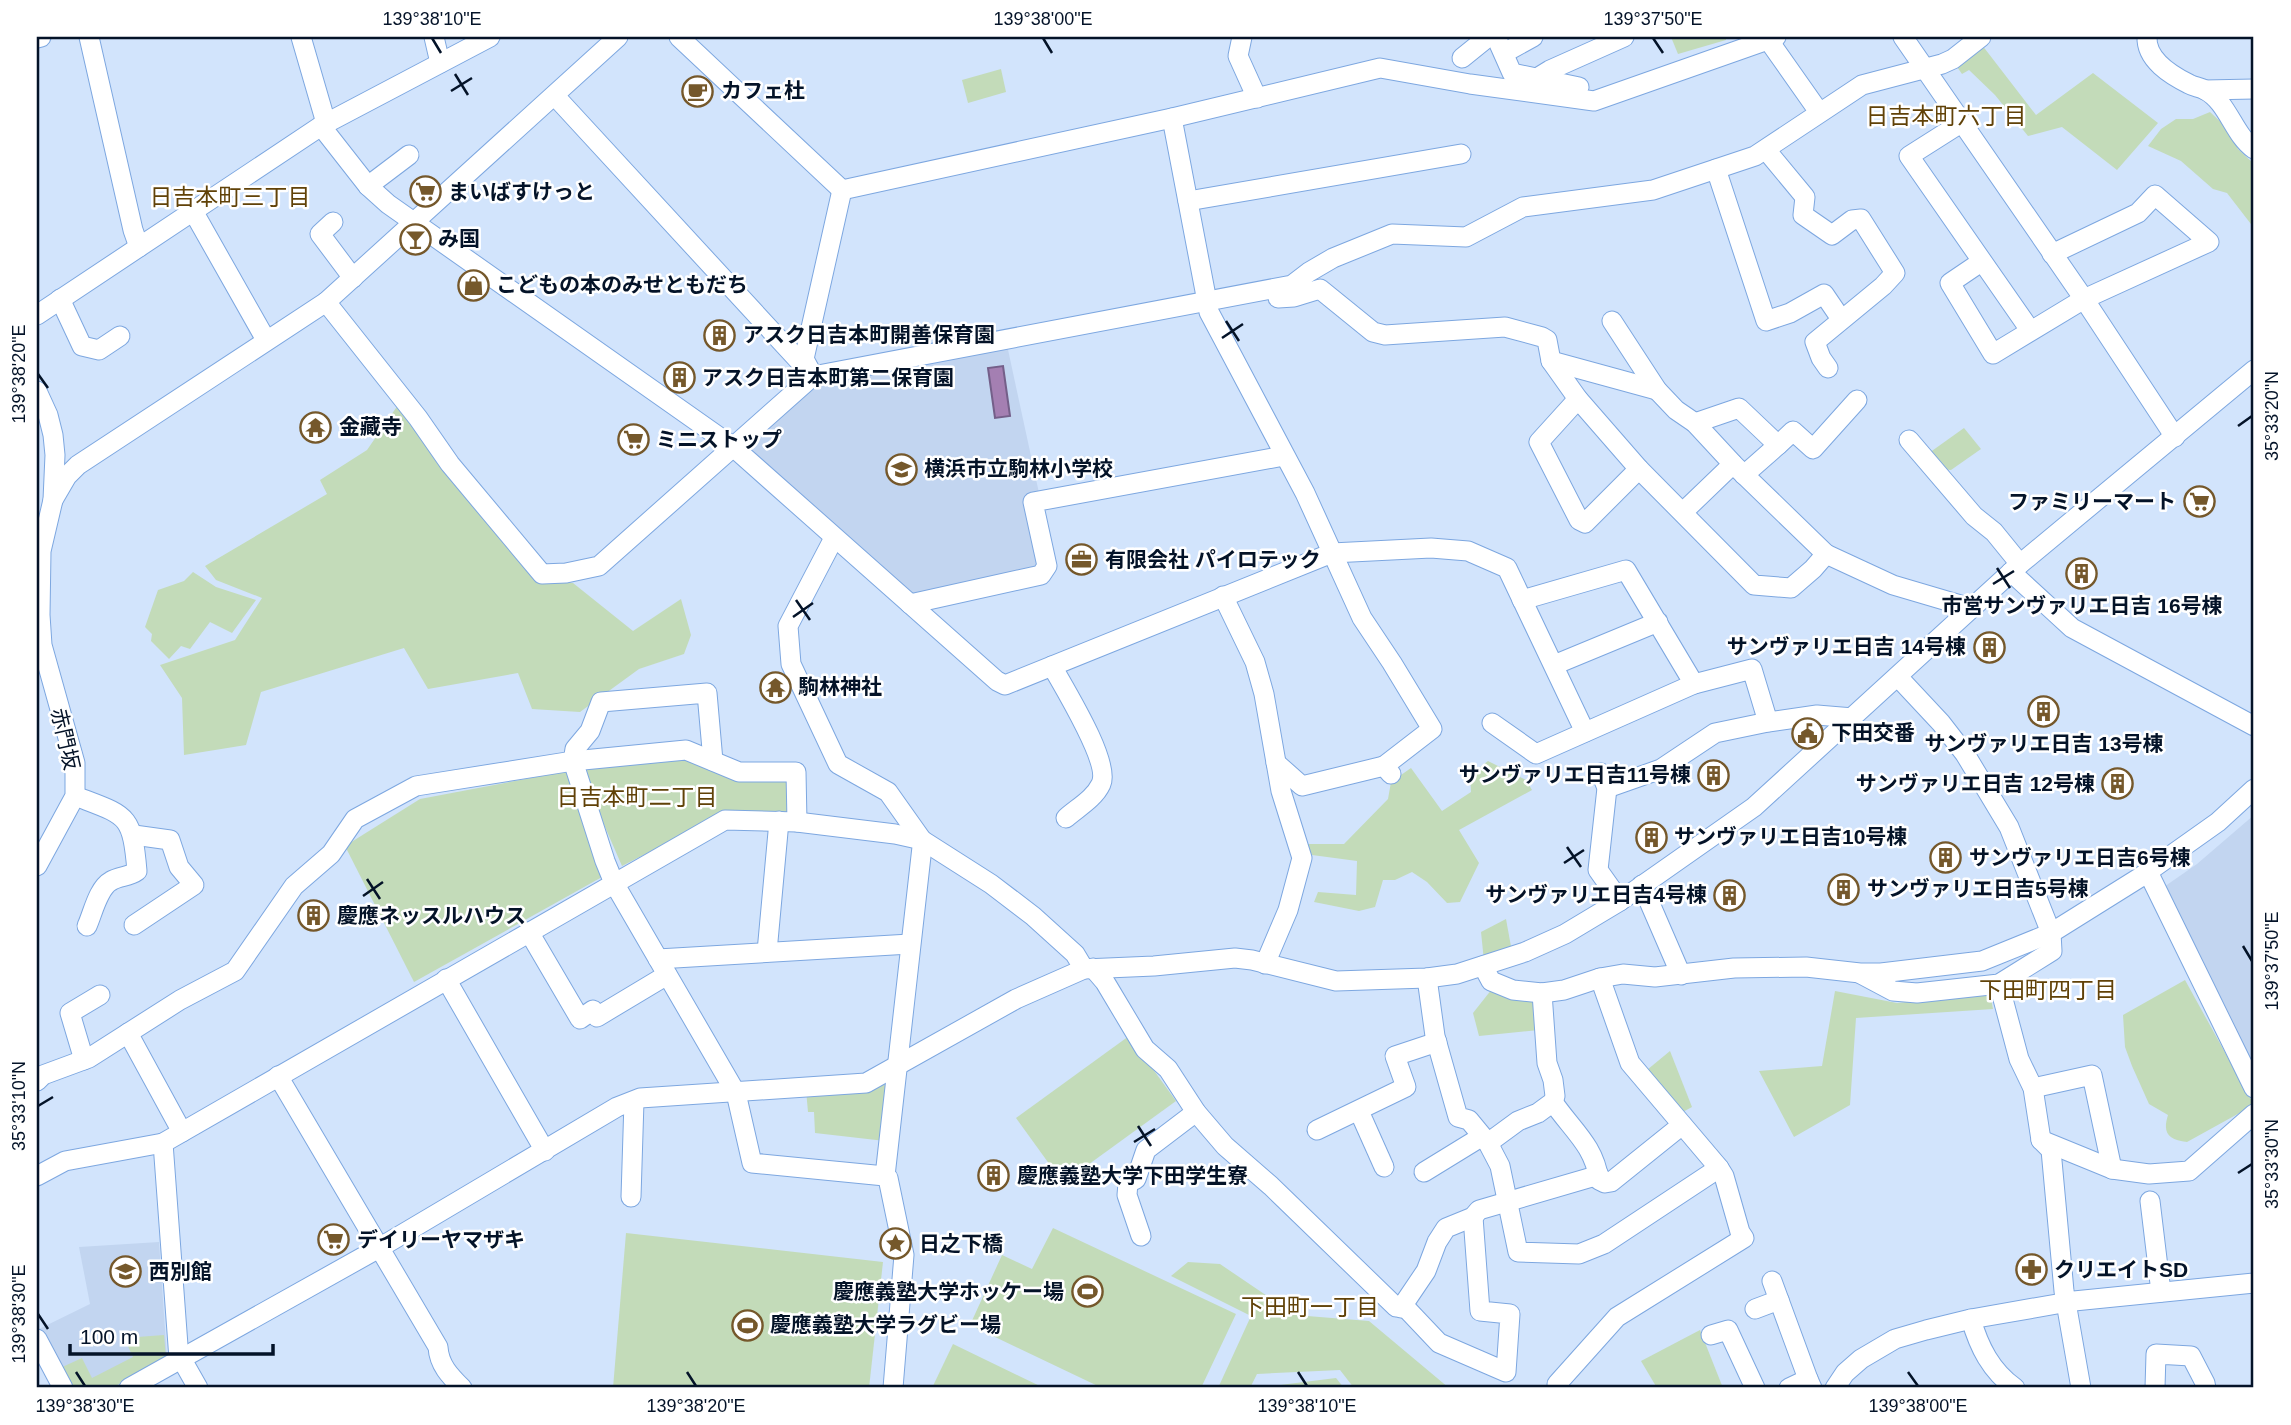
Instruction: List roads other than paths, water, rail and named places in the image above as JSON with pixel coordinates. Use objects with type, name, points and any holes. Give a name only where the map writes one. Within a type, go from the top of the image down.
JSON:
[{"type":"street","points":[[89,37],[139,247]]},
{"type":"street","points":[[301,37],[324,125],[368,186],[412,223],[732,446],[997,681],[1005,685],[1332,553],[1431,548],[1468,551],[1507,568],[1585,732]]},
{"type":"street","points":[[433,37],[440,63]]},
{"type":"street","points":[[37,315],[324,125],[490,37]]},
{"type":"street","points":[[53,500],[78,465],[326,302],[618,37]]},
{"type":"street","points":[[680,37],[842,190]]},
{"type":"street","points":[[1242,37],[1238,56],[1257,98]]},
{"type":"street","points":[[1462,58],[1488,37]]},
{"type":"street","points":[[1533,37],[1500,45],[1512,74],[1614,94]]},
{"type":"street","points":[[1537,78],[1624,37]]},
{"type":"street","points":[[1903,37],[2084,299],[2175,437]]},
{"type":"street","points":[[326,302],[418,418],[450,464],[542,574],[566,573],[599,566],[813,376],[1292,285],[1333,258],[1392,234],[1466,237],[1523,207],[1653,190],[1755,156],[1862,85],[1953,59],[1981,37]]},
{"type":"street","points":[[2147,37],[2151,54],[2157,62],[2191,86],[2205,90],[2254,89]]},
{"type":"street","points":[[842,190],[1172,118],[1380,68],[1594,101],[1773,39],[1819,112]]},
{"type":"street","points":[[2205,90],[2216,99],[2244,141],[2254,149]]},
{"type":"street","points":[[555,96],[813,376]]},
{"type":"street","points":[[1172,118],[1209,312],[1305,493],[1362,618],[1432,729],[1388,770],[1302,786],[1276,763]]},
{"type":"street","points":[[1962,123],[1909,156],[2030,330]]},
{"type":"street","points":[[1766,150],[1805,197],[1803,215],[1832,235],[1852,220],[1861,219],[1895,273],[1815,342],[1828,368]]},
{"type":"street","points":[[1188,201],[1461,154]]},
{"type":"street","points":[[368,186],[409,155]]},
{"type":"street","points":[[1716,169],[1766,321],[1790,313],[1824,295],[1842,318]]},
{"type":"street","points":[[813,376],[804,359],[842,190]]},
{"type":"street","points":[[1982,262],[1945,276],[1993,354],[2084,299],[2209,242],[2155,195],[2138,213],[2052,254]]},
{"type":"street","points":[[193,211],[267,340]]},
{"type":"street","points":[[333,222],[320,234],[353,278]]},
{"type":"street","points":[[1245,295],[1294,297],[1320,289],[1373,332],[1385,335],[1505,327],[1547,340],[1551,360],[1578,400],[1639,469],[1754,585],[1791,588],[1826,554]]},
{"type":"street","points":[[60,299],[82,346],[99,349],[120,336]]},
{"type":"street","points":[[1612,321],[1657,390],[1676,410],[1695,423],[1738,470],[1826,554],[1893,584],[1971,608]]},
{"type":"street","points":[[1551,360],[1657,390]]},
{"type":"street","points":[[129,1388],[379,1248],[617,1107],[640,1098],[866,1083],[1016,999],[1089,968],[1154,966],[1235,958],[1336,981],[1427,978],[1483,967],[1565,934],[1620,901],[1754,807],[2016,568],[2252,376]]},
{"type":"street","points":[[37,391],[48,415],[53,435],[53,500]]},
{"type":"street","points":[[1578,400],[1539,442],[1579,520],[1585,523],[1639,469]]},
{"type":"street","points":[[1682,512],[1738,470],[1778,445],[1793,431],[1813,449],[1857,400]]},
{"type":"street","points":[[1695,423],[1739,408],[1778,445]]},
{"type":"street","points":[[1909,440],[1974,516],[1994,532],[2016,568],[2072,628],[2254,726]]},
{"type":"street","points":[[910,604],[1041,575],[1047,566],[1033,502],[1284,456]]},
{"type":"street","name":"赤門坂","points":[[37,866],[75,796],[75,762],[45,684],[42,645],[38,573],[53,500]]},
{"type":"street","points":[[834,538],[788,626],[791,664],[838,764],[888,792],[922,840],[885,1175],[888,1178],[904,1255],[893,1388]]},
{"type":"street","points":[[1522,600],[1626,570],[1694,684]]},
{"type":"street","points":[[1223,596],[1255,662],[1265,694],[1281,791],[1302,858],[1288,910],[1265,964]]},
{"type":"street","points":[[1554,665],[1658,622]]},
{"type":"street","points":[[1052,666],[1088,733],[1104,775],[1094,795],[1066,818]]},
{"type":"street","points":[[1492,723],[1535,754],[1694,684],[1752,669],[1768,722]]},
{"type":"street","points":[[1860,973],[1893,991],[1917,993],[1999,984],[2052,951],[2051,933],[2009,827],[1965,754],[1941,723],[1898,677]]},
{"type":"street","points":[[713,761],[707,693],[601,702],[590,732],[575,749],[573,761],[614,883],[736,1093],[752,1163],[885,1175]]},
{"type":"street","points":[[1620,901],[1598,870],[1604,780],[1661,769],[1715,733],[1817,715],[1853,718]]},
{"type":"street","points":[[37,1081],[43,1075],[84,1059],[180,1000],[235,971],[294,886],[331,854],[355,819],[416,786],[573,761],[685,750],[739,772],[796,772],[767,952]]},
{"type":"street","points":[[1483,967],[1491,981],[1513,990],[1542,993],[1564,990],[1622,974],[1655,976],[1746,968],[1806,967],[1881,973],[1982,961],[2051,933],[2148,872],[2218,822],[2254,789]]},
{"type":"street","points":[[75,796],[120,813],[134,835],[137,871],[130,876],[111,880],[104,886],[87,926]]},
{"type":"street","points":[[37,1176],[65,1161],[163,1143],[725,820],[788,821],[895,834],[922,840],[991,884],[1033,916],[1089,968],[1145,1049],[1168,1069],[1196,1112],[1225,1146],[1271,1186],[1396,1307],[1402,1306],[1426,1272],[1437,1242],[1446,1228],[1473,1216],[1479,1210],[1507,1204],[1598,1175]]},
{"type":"street","points":[[134,835],[170,840],[179,867],[194,885],[134,925]]},
{"type":"street","points":[[2148,872],[2254,1088]]},
{"type":"street","points":[[1642,885],[1681,975]]},
{"type":"street","points":[[529,932],[580,1018],[593,1010],[597,1017],[663,967],[767,952],[910,944]]},
{"type":"street","points":[[1427,978],[1437,1042],[1458,1117],[1469,1120],[1500,1166],[1518,1252],[1568,1251],[1578,1254],[1604,1244],[1719,1168]]},
{"type":"street","points":[[1557,1384],[1616,1317],[1744,1238],[1719,1168],[1630,1063],[1600,978]]},
{"type":"street","points":[[446,979],[545,1151]]},
{"type":"street","points":[[1999,984],[2019,1059],[2033,1088],[2041,1140],[2051,1150],[2067,1303],[2081,1388]]},
{"type":"street","points":[[1424,1172],[1538,1113],[1553,1102],[1555,1096],[1547,1063],[1542,993]]},
{"type":"street","points":[[84,1059],[70,1013],[100,995]]},
{"type":"street","points":[[128,1033],[182,1132]]},
{"type":"street","points":[[1317,1130],[1406,1087],[1395,1056],[1437,1042]]},
{"type":"street","points":[[2033,1088],[2092,1075],[2112,1169]]},
{"type":"street","points":[[278,1076],[438,1347],[438,1358],[462,1388]]},
{"type":"street","points":[[631,1197],[635,1101]]},
{"type":"street","points":[[1553,1102],[1594,1155],[1599,1180],[1605,1183],[1611,1182],[1682,1125]]},
{"type":"street","points":[[1359,1111],[1384,1167]]},
{"type":"street","points":[[1141,1237],[1126,1195],[1128,1183],[1136,1179],[1146,1150],[1196,1112]]},
{"type":"street","points":[[2041,1140],[2112,1169],[2149,1174],[2189,1171],[2254,1114]]},
{"type":"street","points":[[163,1143],[180,1359],[198,1388]]},
{"type":"street","points":[[2150,1201],[2161,1292]]},
{"type":"street","points":[[1402,1306],[1439,1343],[1506,1372],[1510,1314],[1480,1311],[1473,1216]]},
{"type":"street","points":[[1772,1281],[1810,1384],[1789,1388]]},
{"type":"street","points":[[1835,1388],[1855,1357],[1895,1339],[1971,1319],[2067,1303],[2254,1283]]},
{"type":"street","points":[[1755,1309],[1779,1300]]},
{"type":"street","points":[[1971,1319],[1978,1343],[2001,1378],[2015,1388]]},
{"type":"street","points":[[1711,1335],[1728,1329],[1755,1388]]},
{"type":"street","points":[[37,1339],[62,1388]]},
{"type":"street","points":[[2155,1388],[2157,1354],[2191,1356],[2206,1388]]},
{"type":"place","name":"カフェ杜","points":[[698,91]]},
{"type":"place","name":"まいばすけっと","points":[[425,192]]},
{"type":"place","name":"み国","points":[[415,239]]},
{"type":"place","name":"こどもの本のみせともだち","points":[[473,285]]},
{"type":"place","name":"アスク日吉本町開善保育園","points":[[720,335]]},
{"type":"place","name":"アスク日吉本町第二保育園","points":[[679,378]]},
{"type":"place","name":"金藏寺","points":[[316,427]]},
{"type":"place","name":"ミニストップ","points":[[633,440]]},
{"type":"place","name":"横浜市立駒林小学校","points":[[901,469]]},
{"type":"place","name":"ファミリーマート","points":[[2199,502]]},
{"type":"place","name":"有限会社 パイロテック","points":[[1082,560]]},
{"type":"place","name":"市営サンヴァリエ日吉 16号棟","points":[[2082,574]]},
{"type":"place","name":"サンヴァリエ日吉 14号棟","points":[[1989,647]]},
{"type":"place","name":"駒林神社","points":[[775,687]]},
{"type":"place","name":"サンヴァリエ日吉 13号棟","points":[[2044,712]]},
{"type":"place","name":"下田交番","points":[[1808,733]]},
{"type":"place","name":"サンヴァリエ日吉11号棟","points":[[1714,775]]},
{"type":"place","name":"サンヴァリエ日吉 12号棟","points":[[2118,784]]},
{"type":"place","name":"サンヴァリエ日吉10号棟","points":[[1651,837]]},
{"type":"place","name":"サンヴァリエ日吉6号棟","points":[[1946,858]]},
{"type":"place","name":"サンヴァリエ日吉5号棟","points":[[1844,889]]},
{"type":"place","name":"サンヴァリエ日吉4号棟","points":[[1730,895]]},
{"type":"place","name":"慶應ネッスルハウス","points":[[314,916]]},
{"type":"place","name":"慶應義塾大学下田学生寮","points":[[994,1176]]},
{"type":"place","name":"デイリーヤマザキ","points":[[334,1240]]},
{"type":"place","name":"日之下橋","points":[[896,1244]]},
{"type":"place","name":"クリエイトSD","points":[[2031,1270]]},
{"type":"place","name":"西別館","points":[[126,1272]]},
{"type":"place","name":"慶應義塾大学ホッケー場","points":[[1087,1292]]},
{"type":"place","name":"慶應義塾大学ラグビー場","points":[[747,1325]]},
{"type":"district","name":"日吉本町六丁目","points":[[1946,116]]},
{"type":"district","name":"日吉本町三丁目","points":[[230,197]]},
{"type":"district","name":"日吉本町二丁目","points":[[637,797]]},
{"type":"district","name":"下田町四丁目","points":[[2048,990]]},
{"type":"district","name":"下田町一丁目","points":[[1310,1307]]}]
